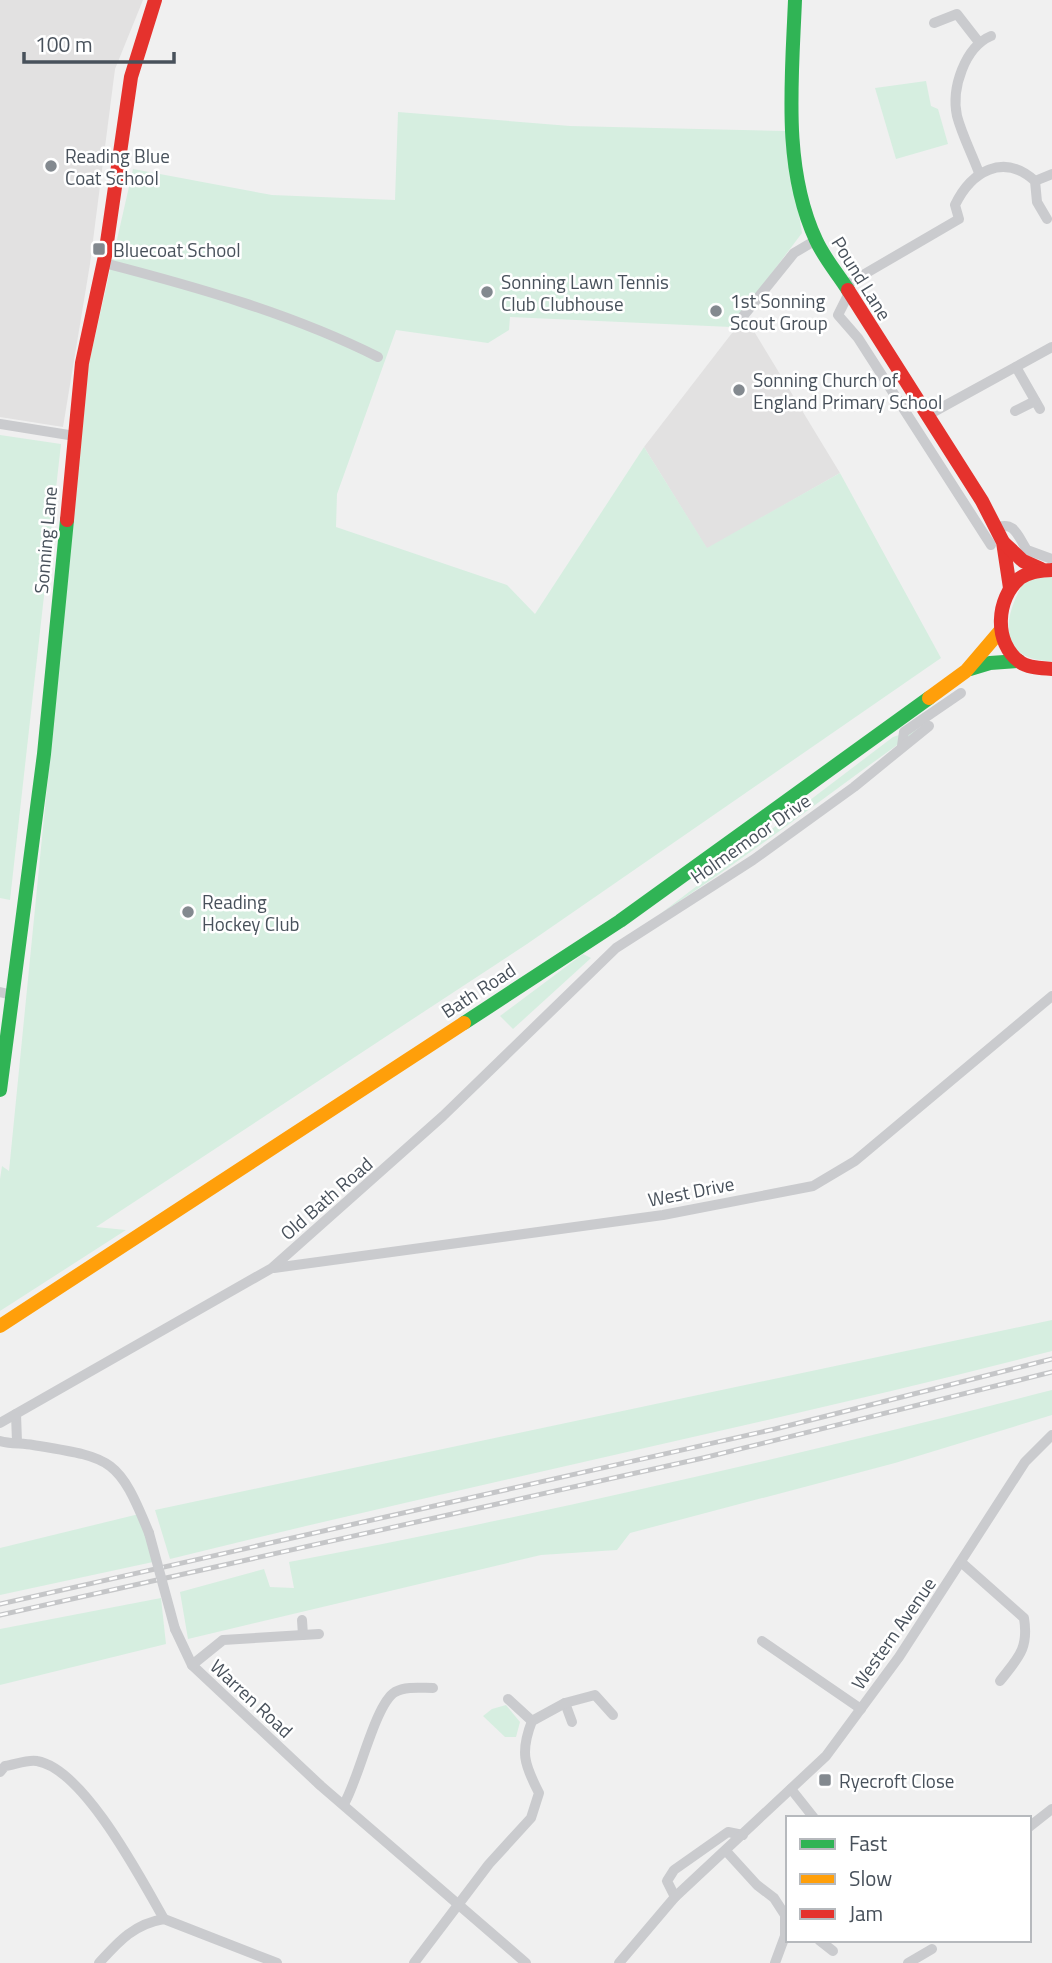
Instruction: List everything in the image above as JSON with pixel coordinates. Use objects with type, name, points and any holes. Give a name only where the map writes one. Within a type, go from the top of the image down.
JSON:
[{"type":"main road","name":"Sonning Lane","points":[[0,1090],[6,993],[44,754],[82,363],[104,263],[131,77],[155,0]]},
{"type":"main road","name":"Pound Lane","points":[[795,0],[790,107],[799,186],[816,240],[982,501],[996,528],[997,543],[1010,588]]},
{"type":"main road","name":"Pound Lane","points":[[997,543],[1023,561],[1048,566]]},
{"type":"main road","points":[[1019,662],[1008,650],[1001,631],[1010,588],[1022,575],[1048,566]]},
{"type":"main road","name":"Bath Road","points":[[0,1326],[620,920],[966,671],[1001,631]]},
{"type":"main road","name":"Bath Road","points":[[966,671],[990,663],[1019,662],[1052,669]]},
{"type":"street","points":[[934,23],[962,12],[978,41]]},
{"type":"street","points":[[979,173],[957,114],[958,89],[963,66],[978,41],[991,36]]},
{"type":"street","points":[[997,543],[967,509],[859,338],[838,315],[846,290],[959,219],[955,205],[964,188],[979,173],[1008,167],[1026,173],[1035,181],[1037,202],[1047,219]]},
{"type":"street","points":[[1035,181],[1052,174]]},
{"type":"street","points":[[740,320],[794,253],[816,240]]},
{"type":"street","points":[[104,263],[167,279],[334,335],[378,357]]},
{"type":"street","points":[[928,415],[1052,347]]},
{"type":"street","points":[[1015,411],[1038,405],[1016,367]]},
{"type":"street","points":[[0,424],[75,436]]},
{"type":"street","points":[[967,509],[982,501]]},
{"type":"street","points":[[996,528],[1006,524],[1013,527],[1027,550],[1048,566]]},
{"type":"street","name":"Holmemoor Drive","points":[[902,746],[904,732],[961,694]]},
{"type":"street","name":"Holmemoor Drive","points":[[631,940],[753,860],[854,787],[929,726]]},
{"type":"street","points":[[620,920],[631,940]]},
{"type":"street","name":"Old Bath Road","points":[[0,1423],[272,1268],[433,1125],[584,975],[616,948],[631,940]]},
{"type":"street","name":"West Drive","points":[[272,1268],[663,1215],[813,1186],[855,1161],[1052,996]]},
{"type":"street","points":[[16,1414],[17,1442]]},
{"type":"street","name":"Western Avenue","points":[[620,1963],[675,1897],[826,1756],[962,1563],[1025,1462],[1052,1435]]},
{"type":"street","name":"Warren Road","points":[[0,1441],[62,1450],[110,1464],[125,1478],[149,1533],[175,1629],[192,1665],[344,1804],[526,1963]]},
{"type":"street","points":[[962,1563],[1024,1618],[1027,1635],[1023,1652],[1007,1664],[1000,1681]]},
{"type":"street","points":[[302,1620],[303,1635]]},
{"type":"street","points":[[192,1665],[223,1640],[319,1634]]},
{"type":"street","points":[[762,1641],[861,1709]]},
{"type":"street","points":[[344,1804],[354,1787],[378,1715],[394,1693],[409,1688],[433,1688]]},
{"type":"street","points":[[414,1963],[460,1906],[489,1864],[531,1818],[539,1793],[527,1771],[523,1744],[531,1721],[565,1703],[595,1695],[613,1715]]},
{"type":"street","points":[[508,1699],[531,1721]]},
{"type":"street","points":[[565,1703],[572,1722]]},
{"type":"street","points":[[0,1772],[5,1766],[36,1761],[69,1778],[119,1841],[164,1919]]},
{"type":"street","points":[[792,1789],[812,1816]]},
{"type":"street","points":[[1031,1825],[1052,1809]]},
{"type":"street","name":"Western Avenue","points":[[675,1897],[667,1881],[674,1870],[728,1832],[743,1835]]},
{"type":"street","points":[[726,1851],[757,1885],[774,1898],[785,1915],[786,1924]]},
{"type":"street","points":[[99,1963],[125,1934],[144,1922],[164,1919],[277,1963]]},
{"type":"street","points":[[777,1962],[786,1935]]},
{"type":"street","points":[[822,1942],[834,1951]]},
{"type":"street","points":[[908,1963],[932,1949]]},
{"type":"shaded area","name":"Reading Blue Coat School","points":[[0,0],[143,0],[115,69],[90,264],[63,427],[0,417]]},
{"type":"shaded area","name":"Sonning Church of England Primary School","points":[[749,323],[840,473],[707,549],[644,447],[732,333]]},
{"type":"green space","points":[[926,81],[931,106],[938,109],[948,144],[896,159],[875,88]]},
{"type":"green space","points":[[398,112],[570,126],[785,131],[802,233],[731,327],[510,317],[509,330],[488,343],[396,330],[337,494],[336,527],[507,585],[535,614],[644,447],[707,548],[840,473],[941,658],[527,944],[96,1227],[126,1230],[0,1311],[0,1179],[2,1166],[9,1171],[89,363],[133,169],[272,195],[395,200]]},
{"type":"green space","points":[[0,435],[61,444],[10,900],[0,898]]},
{"type":"green space","points":[[1052,577],[1052,662],[1024,655],[1015,648],[1008,630],[1012,608],[1026,579]]},
{"type":"green space","points":[[921,728],[759,846],[660,914],[893,737]]},
{"type":"green space","points":[[583,954],[591,958],[513,1029],[500,1016]]},
{"type":"green space","points":[[1052,1320],[1052,1351],[170,1559],[155,1510]]},
{"type":"green space","points":[[1052,1390],[1052,1415],[895,1463],[630,1533],[617,1550],[541,1555],[188,1639],[180,1592],[264,1569],[270,1587],[294,1588],[289,1562],[672,1482]]},
{"type":"green space","points":[[139,1514],[153,1562],[0,1595],[0,1548]]},
{"type":"green space","points":[[161,1598],[166,1644],[0,1685],[0,1629]]},
{"type":"green space","points":[[506,1705],[520,1722],[516,1737],[505,1737],[483,1716],[492,1709]]},
{"type":"railway","points":[[0,1604],[775,1429],[1052,1359]]},
{"type":"railway","points":[[0,1615],[703,1458],[1052,1372]]},
{"type":"traffic: fast","points":[[795,0],[791,91],[798,183],[816,240],[848,290]]},
{"type":"traffic: fast","points":[[0,1090],[44,754],[67,520]]},
{"type":"traffic: fast","points":[[970,669],[990,663],[1019,661]]},
{"type":"traffic: fast","points":[[464,1023],[620,921],[929,698]]},
{"type":"traffic: slow","points":[[929,698],[966,671],[1001,630]]},
{"type":"traffic: slow","points":[[0,1326],[464,1023]]},
{"type":"traffic: jam","points":[[67,520],[82,363],[105,256],[131,77],[155,0]]},
{"type":"traffic: jam","points":[[848,290],[982,501],[1003,542],[1010,588]]},
{"type":"traffic: jam","points":[[1004,543],[1023,561],[1041,569]]},
{"type":"traffic: jam","points":[[1052,570],[1031,573],[1020,578],[1006,597],[1001,620],[1005,644],[1011,654],[1027,665],[1052,669]]},
{"type":"place","name":"Reading Blue Coat School","points":[[51,166]]},
{"type":"place","name":"Bluecoat School","points":[[99,249]]},
{"type":"place","name":"Sonning Lawn Tennis Club Clubhouse","points":[[487,292]]},
{"type":"place","name":"1st Sonning Scout Group","points":[[716,311]]},
{"type":"place","name":"Sonning Church of England Primary School","points":[[739,390]]},
{"type":"place","name":"Reading Hockey Club","points":[[188,912]]},
{"type":"place","name":"Ryecroft Close","points":[[825,1780]]}]
